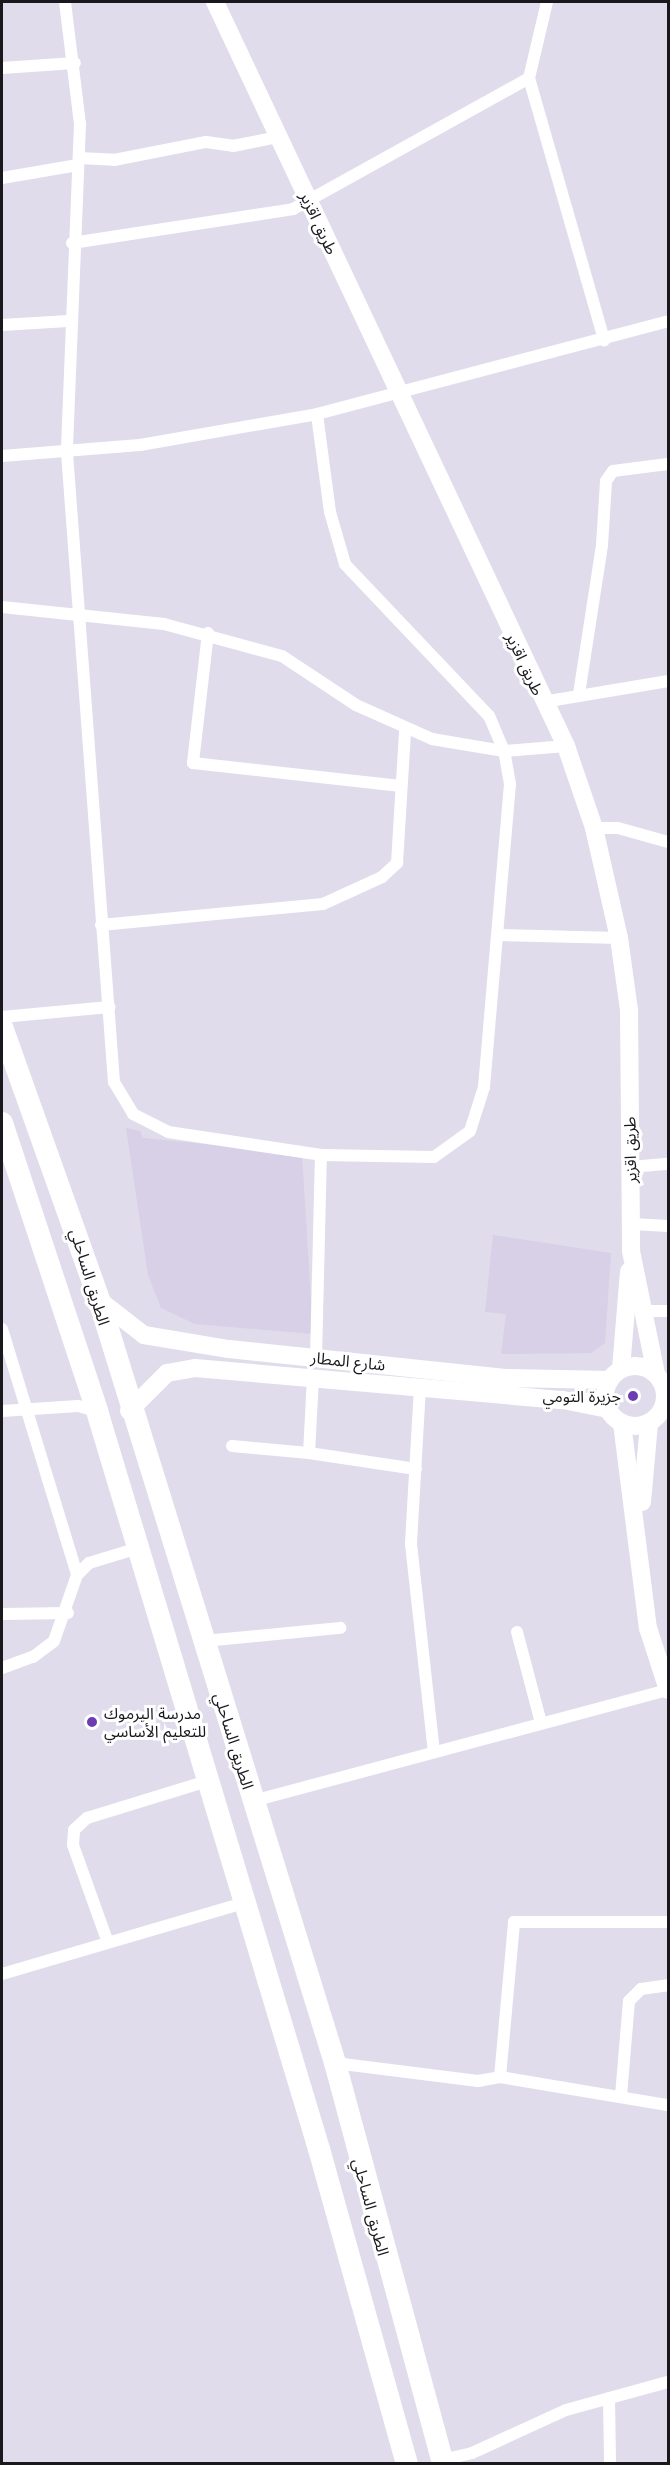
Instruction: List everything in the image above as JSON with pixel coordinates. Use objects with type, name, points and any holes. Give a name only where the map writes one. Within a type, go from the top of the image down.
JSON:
[{"type":"highway","name":"الطريق الساحلي","points":[[2,1027],[99,1299],[129,1411],[204,1641],[335,2063],[372,2214],[442,2462]]},
{"type":"highway","name":"الطريق الساحلي","points":[[2,1123],[97,1411],[135,1549],[319,2149],[336,2219],[407,2463]]},
{"type":"highway","points":[[319,2149],[340,2157],[353,2140]]},
{"type":"highway","points":[[336,2219],[351,2205],[372,2214]]},
{"type":"street","points":[[65,2],[75,63],[78,161],[68,321],[67,453],[114,1082],[133,1114],[168,1132],[321,1155],[434,1157],[470,1131],[484,1087],[499,935],[510,784],[504,751],[489,716],[345,564],[330,512],[317,414]]},
{"type":"street","name":"طريق اقزير","points":[[215,2],[309,200],[397,394],[566,746],[594,828],[620,938],[629,1010],[631,1251],[643,1311],[662,1380]]},
{"type":"street","points":[[547,2],[529,78],[604,340]]},
{"type":"street","points":[[2,68],[75,63]]},
{"type":"street","points":[[72,243],[268,216],[309,200],[529,78]]},
{"type":"street","points":[[2,178],[78,161],[114,160],[206,142],[233,146],[278,137]]},
{"type":"street","points":[[2,325],[68,321]]},
{"type":"street","points":[[2,456],[67,453],[317,414],[669,321]]},
{"type":"street","points":[[579,694],[609,475],[669,464]]},
{"type":"street","points":[[2,607],[80,613],[208,633],[282,656],[405,731],[504,751],[566,746]]},
{"type":"street","points":[[208,633],[193,763],[401,786]]},
{"type":"street","points":[[543,702],[579,694],[669,681]]},
{"type":"street","points":[[101,925],[323,904],[360,890],[397,863],[405,731]]},
{"type":"street","points":[[594,828],[618,828],[669,842]]},
{"type":"street","points":[[499,935],[620,938]]},
{"type":"street","points":[[2,1017],[110,1007]]},
{"type":"street","points":[[316,1357],[321,1155]]},
{"type":"street","points":[[630,1167],[669,1164]]},
{"type":"street","points":[[632,1224],[669,1226]]},
{"type":"street","points":[[252,1801],[668,1690],[650,1636],[639,1537],[622,1423],[608,1409],[615,1375],[631,1251]]},
{"type":"street","name":"شارع المطار","points":[[99,1299],[144,1335],[229,1349],[507,1378],[615,1375]]},
{"type":"street","points":[[643,1311],[669,1311]]},
{"type":"street","points":[[2,1329],[24,1413],[77,1575],[68,1613],[47,1648],[2,1668]]},
{"type":"street","points":[[227,1371],[229,1349]]},
{"type":"street","points":[[615,1375],[638,1366],[662,1380],[666,1407],[649,1423],[639,1537]]},
{"type":"street","name":"شارع المطار","points":[[129,1411],[167,1373],[195,1368],[420,1387],[608,1409]]},
{"type":"street","points":[[309,1453],[313,1377]]},
{"type":"street","points":[[420,1387],[411,1544],[434,1751]]},
{"type":"street","points":[[2,1411],[24,1413],[78,1406],[97,1411]]},
{"type":"street","points":[[622,1423],[649,1423]]},
{"type":"street","points":[[232,1446],[309,1453],[416,1469]]},
{"type":"street","points":[[77,1575],[100,1557],[135,1549]]},
{"type":"street","points":[[2,1614],[68,1613]]},
{"type":"street","points":[[204,1641],[340,1628]]},
{"type":"street","points":[[517,1632],[541,1723]]},
{"type":"street","points":[[107,1940],[73,1845],[74,1830],[87,1818],[207,1781]]},
{"type":"street","points":[[2,1974],[107,1940],[243,1903]]},
{"type":"street","points":[[500,2078],[514,1922],[669,1922]]},
{"type":"street","points":[[621,2096],[629,2001],[641,1989],[669,1985]]},
{"type":"street","points":[[335,2063],[478,2081],[500,2078],[669,2105]]},
{"type":"street","points":[[442,2462],[609,2398],[669,2382]]},
{"type":"street","points":[[609,2398],[610,2463]]},
{"type":"shaded area","points":[[126,1128],[140,1131],[143,1138],[302,1154],[313,1334],[195,1324],[161,1308],[148,1275]]},
{"type":"shaded area","points":[[493,1235],[611,1253],[605,1343],[591,1353],[501,1354],[506,1314],[485,1312]]},
{"type":"place","name":"جزيرة التومي","points":[[633,1396]]},
{"type":"place","name":"مدرسة اليرموك للتعليم الأساسي","points":[[92,1722]]}]
